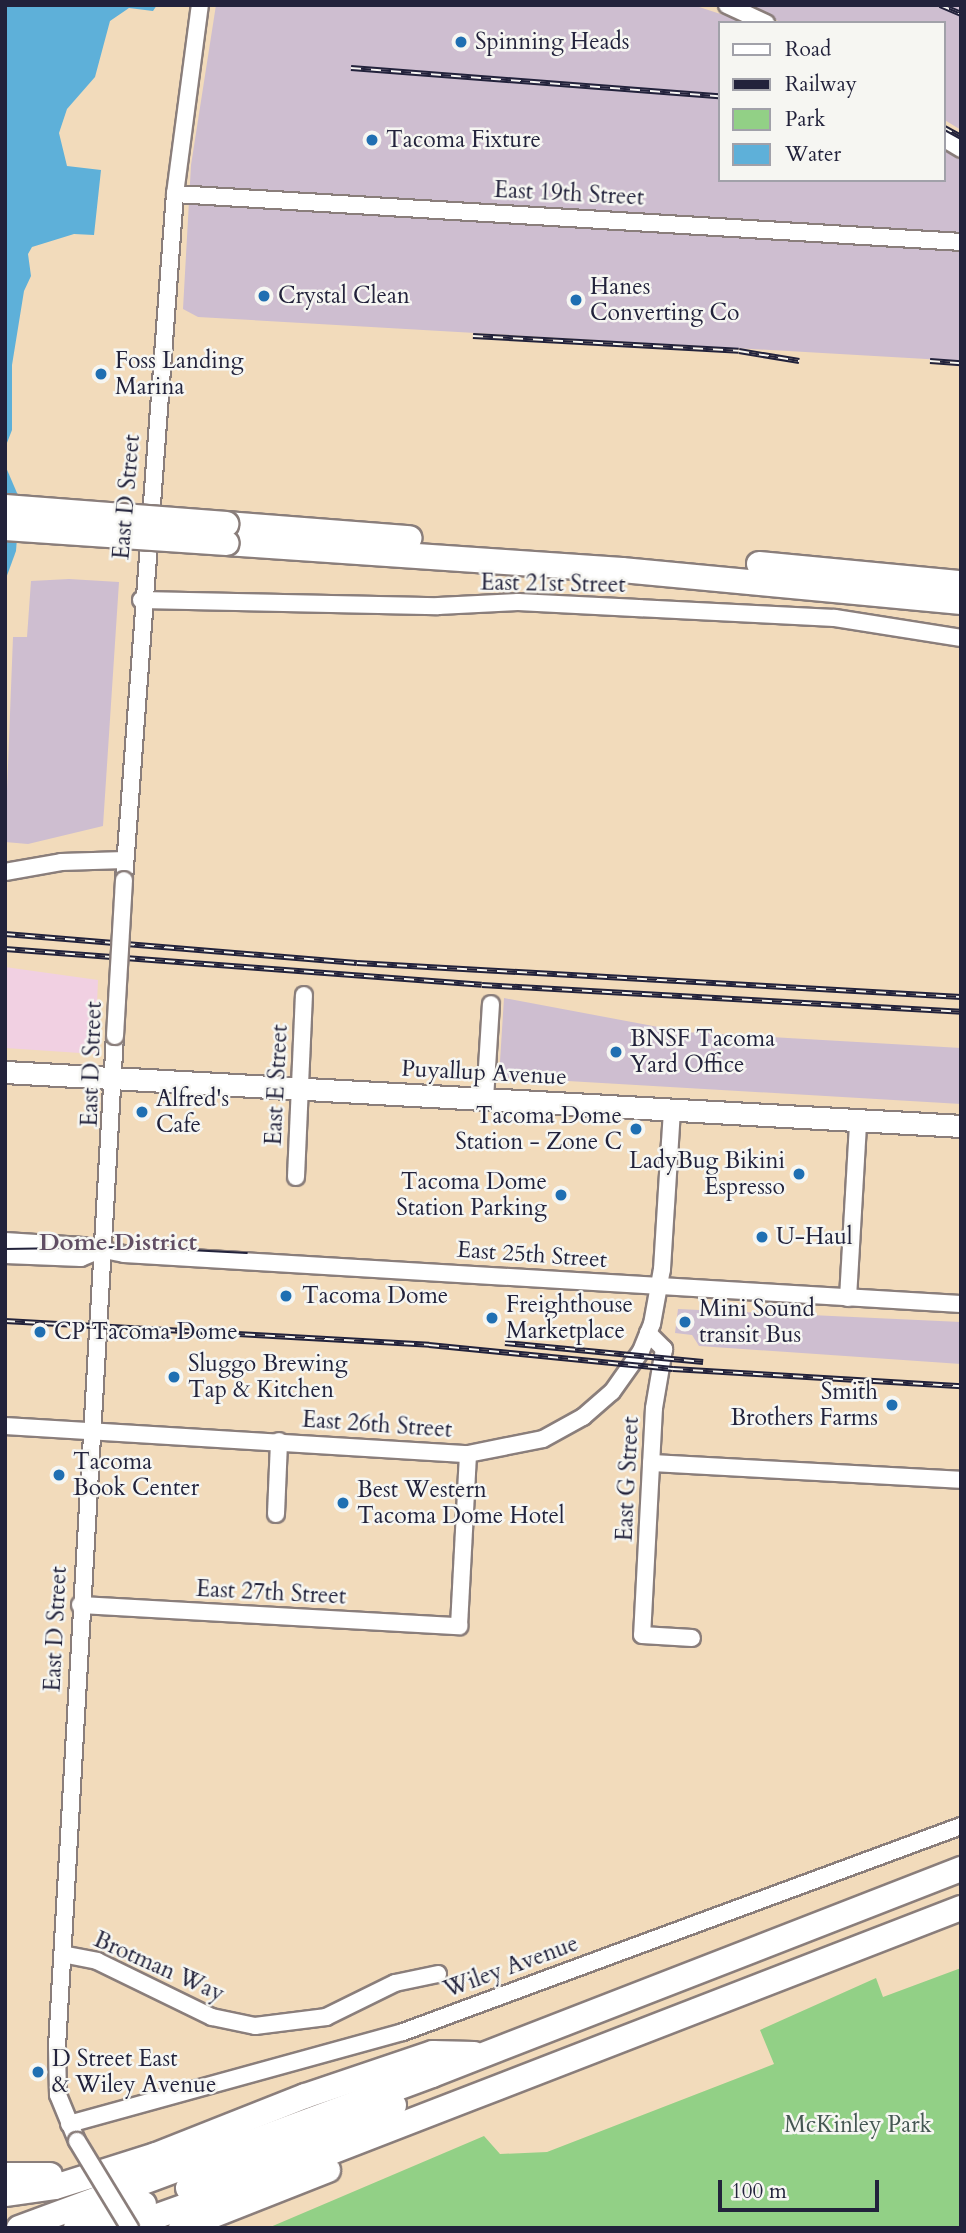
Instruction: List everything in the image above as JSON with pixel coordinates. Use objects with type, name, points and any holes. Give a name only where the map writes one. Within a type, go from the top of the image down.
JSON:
[{"type":"highway","points":[[5,507],[226,534],[961,602]]},
{"type":"highway","points":[[5,528],[226,534],[961,583]]},
{"type":"highway","points":[[19,2228],[485,2055],[961,1868]]},
{"type":"highway","points":[[124,2228],[264,2178],[851,1948],[961,1908]]},
{"type":"highway","points":[[181,2228],[277,2192],[851,1948]]},
{"type":"highway","points":[[5,2194],[55,2187],[120,2166],[424,2056],[485,2055]]},
{"type":"highway","points":[[76,2228],[285,2151],[408,2100],[432,2075]]},
{"type":"highway","points":[[5,2175],[60,2175],[120,2166]]},
{"type":"main road","name":"Puyallup Avenue","points":[[5,1072],[961,1126]]},
{"type":"street","name":"East D Street","points":[[130,2228],[77,2141],[69,2124],[57,2082],[100,1250],[141,607],[175,194],[200,5]]},
{"type":"street","points":[[727,5],[762,21]]},
{"type":"street","points":[[945,139],[961,149]]},
{"type":"street","name":"East 19th Street","points":[[175,194],[961,242]]},
{"type":"street","name":"East 21st Street","points":[[141,607],[438,606],[519,602],[835,618],[961,638]]},
{"type":"street","points":[[5,872],[61,862],[125,860]]},
{"type":"street","name":"East E Street","points":[[296,1177],[304,995]]},
{"type":"street","points":[[485,1099],[491,1004]]},
{"type":"street","points":[[660,1287],[672,1111]]},
{"type":"street","points":[[848,1298],[858,1122]]},
{"type":"street","name":"East 25th Street","points":[[5,1241],[100,1250],[660,1287],[961,1304]]},
{"type":"street","name":"East 25th Street","points":[[5,1255],[82,1258],[100,1250]]},
{"type":"street","name":"East 26th Street","points":[[5,1426],[468,1454],[517,1447],[583,1417],[628,1371],[648,1333],[660,1287]]},
{"type":"street","name":"East G Street","points":[[648,1333],[664,1349],[651,1463],[642,1635],[692,1638]]},
{"type":"street","points":[[276,1514],[279,1441]]},
{"type":"street","name":"East 27th Street","points":[[80,1605],[459,1626],[468,1454]]},
{"type":"street","points":[[651,1463],[961,1480]]},
{"type":"street","name":"Wiley Avenue","points":[[69,2124],[403,2032],[961,1826]]},
{"type":"street","name":"Brotman Way","points":[[62,1954],[97,1961],[212,2017],[265,2026],[326,2017],[395,1983],[438,1974]]},
{"type":"shaded area","points":[[216,5],[693,5],[742,21],[718,21],[718,182],[945,182],[945,150],[961,160],[961,361],[198,317],[183,309],[191,165]]},
{"type":"shaded area","points":[[748,5],[961,5],[961,130],[945,120],[945,21],[778,21]]},
{"type":"shaded area","points":[[69,579],[119,582],[103,826],[28,844],[5,842],[13,637],[27,637],[31,581]]},
{"type":"shaded area","points":[[5,967],[98,980],[95,1054],[5,1048]]},
{"type":"shaded area","points":[[504,998],[685,1032],[961,1048],[961,1104],[499,1077]]},
{"type":"shaded area","points":[[678,1309],[961,1322],[961,1364],[699,1346],[692,1335],[675,1333]]},
{"type":"green space","name":"McKinley Park","points":[[961,1968],[961,2228],[268,2228],[484,2136],[500,2154],[547,2152],[774,2064],[760,2030],[876,1978],[883,1997]]},
{"type":"water","points":[[5,5],[157,5],[153,11],[129,8],[110,21],[95,77],[67,109],[59,133],[67,166],[101,170],[94,235],[74,234],[32,247],[28,254],[31,276],[24,291],[12,365],[12,430],[5,448]]},
{"type":"water","points":[[5,465],[20,500],[16,551],[5,581]]},
{"type":"tram line","points":[[5,1249],[132,1247],[247,1253]]},
{"type":"railway","points":[[940,5],[961,14]]},
{"type":"railway","points":[[351,68],[718,96]]},
{"type":"railway","points":[[945,128],[961,137]]},
{"type":"railway","points":[[473,336],[739,351],[799,361]]},
{"type":"railway","points":[[930,361],[961,363]]},
{"type":"railway","points":[[5,934],[357,963],[961,997]]},
{"type":"railway","points":[[5,949],[482,985],[961,1012]]},
{"type":"railway","points":[[5,1321],[429,1345],[673,1369],[961,1386]]},
{"type":"railway","points":[[505,1343],[703,1362]]},
{"type":"place","name":"Spinning Heads","points":[[461,42]]},
{"type":"place","name":"Tacoma Fixture","points":[[372,140]]},
{"type":"place","name":"Crystal Clean","points":[[264,296]]},
{"type":"place","name":"Hanes Converting Co","points":[[576,300]]},
{"type":"place","name":"Foss Landing Marina","points":[[101,374]]},
{"type":"place","name":"BNSF Tacoma Yard Office","points":[[616,1052]]},
{"type":"place","name":"Alfred's Cafe","points":[[142,1112]]},
{"type":"place","name":"Tacoma Dome Station - Zone C","points":[[636,1129]]},
{"type":"place","name":"LadyBug Bikini Espresso","points":[[799,1174]]},
{"type":"place","name":"Tacoma Dome Station Parking","points":[[561,1195]]},
{"type":"place","name":"U-Haul","points":[[762,1237]]},
{"type":"place","name":"Tacoma Dome","points":[[286,1296]]},
{"type":"place","name":"Freighthouse Marketplace","points":[[492,1318]]},
{"type":"place","name":"Mini Sound transit Bus","points":[[685,1322]]},
{"type":"place","name":"CP Tacoma Dome","points":[[40,1332]]},
{"type":"place","name":"Sluggo Brewing Tap & Kitchen","points":[[174,1377]]},
{"type":"place","name":"Smith Brothers Farms","points":[[892,1405]]},
{"type":"place","name":"Tacoma Book Center","points":[[59,1475]]},
{"type":"place","name":"Best Western Tacoma Dome Hotel","points":[[343,1503]]},
{"type":"place","name":"D Street East & Wiley Avenue","points":[[38,2072]]},
{"type":"district","name":"Dome District","points":[[118,1243]]}]
